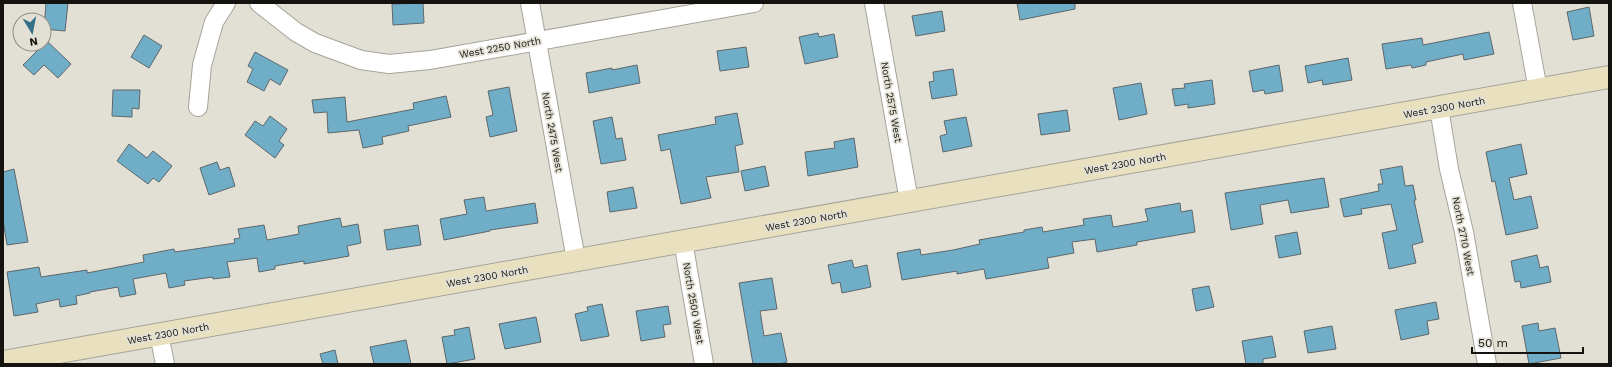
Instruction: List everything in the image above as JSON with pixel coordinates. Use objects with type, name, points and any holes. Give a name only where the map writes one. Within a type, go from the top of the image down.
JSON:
[{"type":"street","points":[[198,107],[202,65],[214,22],[226,3]]},
{"type":"street","name":"West 2250 North","points":[[260,3],[296,32],[315,43],[361,60],[388,64],[430,60],[754,3]]},
{"type":"street","name":"North 2475 West","points":[[530,3],[576,260]]},
{"type":"street","name":"North 2575 West","points":[[874,3],[910,201]]},
{"type":"street","points":[[1522,3],[1538,90]]},
{"type":"street","name":"West 2300 North","points":[[3,362],[1609,77]]},
{"type":"street","name":"North 2710 West","points":[[1438,108],[1449,169],[1464,232],[1485,364]]},
{"type":"street","name":"North 2500 West","points":[[683,242],[704,364]]},
{"type":"street","points":[[160,334],[165,364]]},
{"type":"building","points":[[46,3],[68,3],[65,31],[52,30],[52,12],[45,12]]},
{"type":"building","points":[[423,3],[424,23],[393,25],[392,4]]},
{"type":"building","points":[[1017,3],[1075,3],[1075,9],[1020,20]]},
{"type":"building","points":[[1589,7],[1594,36],[1573,40],[1567,12]]},
{"type":"building","points":[[942,11],[945,31],[916,36],[912,16]]},
{"type":"building","points":[[1489,32],[1494,54],[1464,60],[1463,54],[1426,62],[1426,65],[1412,68],[1411,65],[1386,69],[1382,44],[1422,38],[1423,45]]},
{"type":"building","points":[[818,33],[819,37],[834,34],[838,57],[805,64],[799,37]]},
{"type":"building","points":[[144,35],[162,46],[149,68],[131,57]]},
{"type":"building","points":[[52,46],[71,64],[58,78],[44,65],[34,75],[23,65],[36,52],[52,52]]},
{"type":"building","points":[[746,47],[749,67],[720,71],[717,51]]},
{"type":"building","points":[[255,52],[288,70],[280,85],[270,79],[264,91],[247,82],[253,69],[248,66]]},
{"type":"building","points":[[1348,58],[1352,80],[1323,85],[1322,80],[1308,83],[1305,66]]},
{"type":"building","points":[[637,65],[640,83],[589,93],[586,73]]},
{"type":"building","points":[[1279,65],[1283,91],[1265,94],[1264,90],[1253,92],[1249,71]]},
{"type":"building","points":[[953,69],[957,95],[932,99],[929,82],[934,81],[933,72]]},
{"type":"building","points":[[1212,80],[1215,104],[1188,108],[1188,104],[1175,106],[1172,89],[1185,88],[1184,84]]},
{"type":"building","points":[[1141,83],[1147,114],[1119,120],[1113,88]]},
{"type":"building","points":[[509,87],[517,131],[490,137],[486,117],[493,115],[488,91]]},
{"type":"building","points":[[113,90],[140,90],[139,109],[132,108],[132,117],[112,116]]},
{"type":"building","points":[[446,96],[451,117],[408,126],[409,131],[382,137],[383,144],[363,148],[359,130],[328,133],[327,112],[314,113],[312,100],[345,97],[347,122],[414,109],[413,103]]},
{"type":"building","points":[[1067,110],[1070,131],[1041,135],[1038,114]]},
{"type":"building","points":[[737,113],[743,144],[735,146],[739,172],[706,177],[711,198],[681,204],[670,149],[661,151],[658,135],[716,124],[715,117]]},
{"type":"building","points":[[270,116],[287,129],[279,141],[284,145],[275,158],[245,135],[255,121],[263,126]]},
{"type":"building","points":[[612,117],[616,139],[622,138],[626,160],[601,164],[593,121]]},
{"type":"building","points":[[966,117],[972,146],[943,152],[940,136],[947,134],[944,121]]},
{"type":"building","points":[[854,138],[858,167],[808,176],[805,152],[835,148],[834,142]]},
{"type":"building","points":[[129,144],[147,158],[153,151],[172,166],[159,182],[153,178],[148,184],[117,161]]},
{"type":"building","points":[[1521,144],[1527,174],[1509,178],[1514,200],[1531,196],[1538,228],[1506,235],[1495,181],[1492,182],[1486,152]]},
{"type":"building","points":[[217,162],[220,170],[229,167],[235,186],[209,195],[200,168]]},
{"type":"building","points":[[765,166],[769,186],[745,191],[741,171]]},
{"type":"building","points":[[1402,166],[1405,186],[1413,185],[1416,200],[1414,200],[1423,242],[1412,245],[1416,263],[1389,269],[1382,233],[1397,230],[1391,204],[1361,209],[1362,214],[1344,217],[1340,199],[1379,191],[1378,184],[1383,184],[1380,170]]},
{"type":"building","points":[[14,169],[28,242],[7,245],[3,220],[3,172]]},
{"type":"building","points":[[1324,178],[1329,207],[1291,213],[1288,200],[1260,205],[1263,224],[1231,230],[1225,193]]},
{"type":"building","points":[[633,187],[637,208],[610,212],[607,192]]},
{"type":"building","points":[[484,197],[486,211],[535,203],[538,223],[490,230],[444,240],[440,219],[467,214],[464,200]]},
{"type":"building","points":[[1180,203],[1181,212],[1192,210],[1195,232],[1137,242],[1137,245],[1097,252],[1095,239],[1072,242],[1074,253],[1047,258],[1049,268],[986,279],[984,269],[957,274],[957,271],[902,280],[897,253],[920,249],[921,255],[953,250],[980,244],[979,240],[1024,232],[1024,230],[1042,227],[1043,232],[1084,225],[1083,219],[1111,215],[1113,227],[1148,221],[1145,209]]},
{"type":"building","points":[[340,218],[342,227],[358,224],[361,243],[347,246],[349,256],[304,264],[304,261],[275,266],[275,269],[259,272],[257,258],[227,262],[230,277],[213,279],[213,277],[184,281],[185,285],[169,288],[166,273],[133,279],[136,294],[120,297],[118,287],[90,292],[76,296],[77,304],[60,307],[59,299],[36,304],[38,312],[14,316],[7,272],[39,267],[41,277],[87,270],[87,273],[144,262],[143,255],[174,249],[175,252],[235,243],[234,239],[240,238],[238,229],[264,225],[267,240],[299,234],[298,226]]},
{"type":"building","points":[[418,225],[421,245],[387,250],[384,230]]},
{"type":"building","points":[[1297,232],[1301,254],[1279,258],[1275,236]]},
{"type":"building","points":[[1537,255],[1540,268],[1548,266],[1551,282],[1521,288],[1520,281],[1515,282],[1511,261]]},
{"type":"building","points":[[852,260],[854,268],[867,265],[871,287],[842,293],[840,282],[832,284],[828,265]]},
{"type":"building","points":[[772,278],[777,309],[760,311],[764,336],[781,333],[787,362],[779,364],[753,364],[739,283]]},
{"type":"building","points":[[1209,286],[1214,307],[1196,311],[1192,289]]},
{"type":"building","points":[[1436,302],[1439,319],[1427,321],[1429,334],[1401,340],[1395,310]]},
{"type":"building","points":[[602,304],[609,336],[581,341],[575,314],[588,311],[587,307]]},
{"type":"building","points":[[668,306],[671,324],[663,325],[665,337],[641,341],[636,311]]},
{"type":"building","points":[[536,317],[541,342],[505,349],[499,324]]},
{"type":"building","points":[[1538,323],[1539,331],[1555,328],[1561,358],[1529,364],[1522,326]]},
{"type":"building","points":[[1332,326],[1336,349],[1308,353],[1304,331]]},
{"type":"building","points":[[469,327],[475,359],[447,364],[442,337],[455,335],[454,330]]},
{"type":"building","points":[[1272,336],[1276,357],[1263,359],[1263,364],[1246,364],[1242,341]]},
{"type":"building","points":[[406,340],[411,364],[374,364],[370,347]]},
{"type":"building","points":[[335,350],[338,364],[323,364],[320,354]]}]
